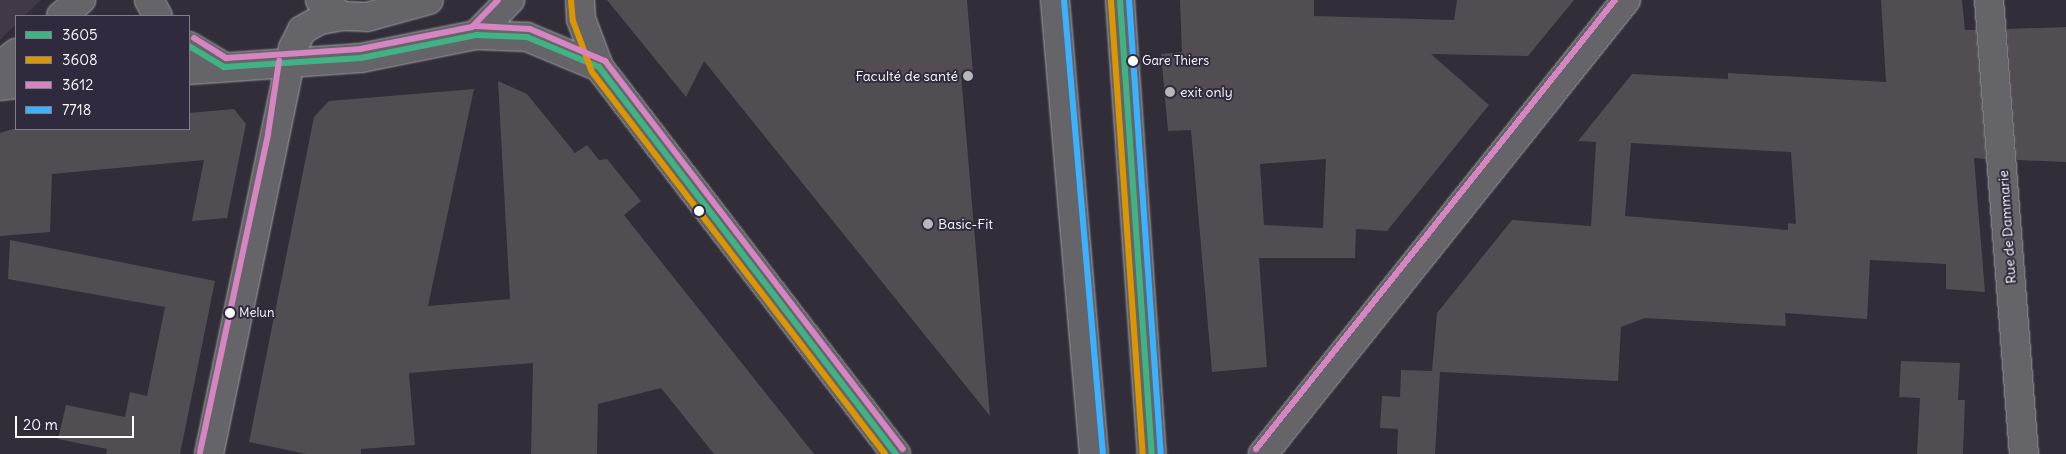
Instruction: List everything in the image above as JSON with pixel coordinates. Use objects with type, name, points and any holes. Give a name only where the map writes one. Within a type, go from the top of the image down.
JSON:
[{"type":"street","points":[[62,15],[81,0]]},
{"type":"street","points":[[149,0],[157,15]]},
{"type":"street","points":[[320,0],[342,16]]},
{"type":"street","points":[[209,454],[277,136],[288,62],[302,30],[320,20],[342,16],[385,15],[429,0]]},
{"type":"street","points":[[476,35],[510,0]]},
{"type":"street","points":[[580,0],[581,19],[599,67],[896,454]]},
{"type":"street","points":[[1055,0],[1094,454]]},
{"type":"street","points":[[1120,0],[1152,454]]},
{"type":"street","points":[[1264,454],[1626,0]]},
{"type":"street","name":"Rue de Dammarie","points":[[1989,0],[2024,454]]},
{"type":"street","points":[[190,70],[360,58],[476,35],[527,38],[599,67]]},
{"type":"street","points":[[190,47],[224,67]]},
{"type":"street","points":[[0,66],[15,54]]},
{"type":"street","points":[[0,86],[15,84]]},
{"type":"shaded area","points":[[0,0],[41,0],[25,15],[15,15],[15,25],[0,40]]},
{"type":"building","points":[[607,0],[967,0],[973,73],[961,74],[990,416],[704,61],[686,97]]},
{"type":"building","points":[[1180,0],[1314,0],[1314,16],[1454,20],[1457,0],[1574,0],[1528,56],[1431,54],[1489,105],[1387,231],[1356,229],[1355,258],[1259,258],[1267,367],[1212,372],[1191,130],[1168,131],[1161,54],[1182,52]],"holes":[[[1326,159],[1323,228],[1264,225],[1260,164]]]},
{"type":"building","points":[[1881,0],[1962,0],[1965,30],[1976,30],[1986,159],[1974,158],[1985,292],[1946,289],[1946,264],[1870,260],[1867,319],[1785,313],[1786,326],[1645,318],[1621,327],[1618,381],[1440,372],[1435,454],[1397,454],[1398,429],[1380,428],[1382,396],[1400,397],[1401,370],[1432,371],[1437,313],[1512,220],[1591,226],[1596,142],[1578,141],[1632,74],[1728,79],[1728,73],[1886,82]],"holes":[[[1631,143],[1791,152],[1796,224],[1788,223],[1788,230],[1625,216]]]},
{"type":"building","points":[[2066,27],[2066,162],[2017,160],[2007,29]]},
{"type":"building","points":[[498,81],[527,94],[575,153],[587,145],[599,160],[607,159],[641,201],[624,215],[814,454],[714,454],[661,388],[598,404],[597,454],[531,454],[533,363],[409,373],[415,445],[361,449],[361,454],[306,454],[249,442],[314,117],[329,101],[474,89],[428,306],[510,299]]},
{"type":"building","points":[[234,109],[246,124],[227,218],[192,221],[204,160],[52,174],[50,232],[0,236],[0,133],[13,129],[190,130],[190,113]]},
{"type":"building","points":[[10,240],[215,281],[180,454],[106,454],[107,449],[58,439],[66,405],[125,417],[130,392],[147,396],[165,307],[8,279]]},
{"type":"building","points":[[1901,361],[1960,363],[1958,400],[1965,400],[1963,454],[1917,454],[1920,398],[1899,397]]},
{"type":"transit line","name":"3612","points":[[194,38],[226,58],[360,49],[472,27],[498,0]]},
{"type":"transit line","name":"3608","points":[[571,0],[573,21],[592,72],[885,454]]},
{"type":"transit line","name":"7718","points":[[1064,0],[1103,453]]},
{"type":"transit line","name":"3605","points":[[1120,0],[1152,454]]},
{"type":"transit line","name":"7718","points":[[1129,0],[1161,453]]},
{"type":"transit line","name":"3612","points":[[1256,449],[1615,0]]},
{"type":"transit line","name":"3608","points":[[1111,1],[1143,454]]},
{"type":"transit line","name":"3612","points":[[476,26],[530,29],[605,61],[903,449]]},
{"type":"transit line","name":"3605","points":[[190,47],[224,67],[361,58],[476,35],[527,37],[599,67],[896,454]]},
{"type":"transit line","name":"3612","points":[[200,452],[268,134],[279,61]]},
{"type":"place","name":"Gare Thiers","points":[[1133,61]]},
{"type":"place","name":"Faculté de santé","points":[[968,76]]},
{"type":"place","name":"exit only","points":[[1170,92]]},
{"type":"place","name":"Basic-Fit","points":[[928,224]]},
{"type":"place","name":"Melun","points":[[230,313]]}]
